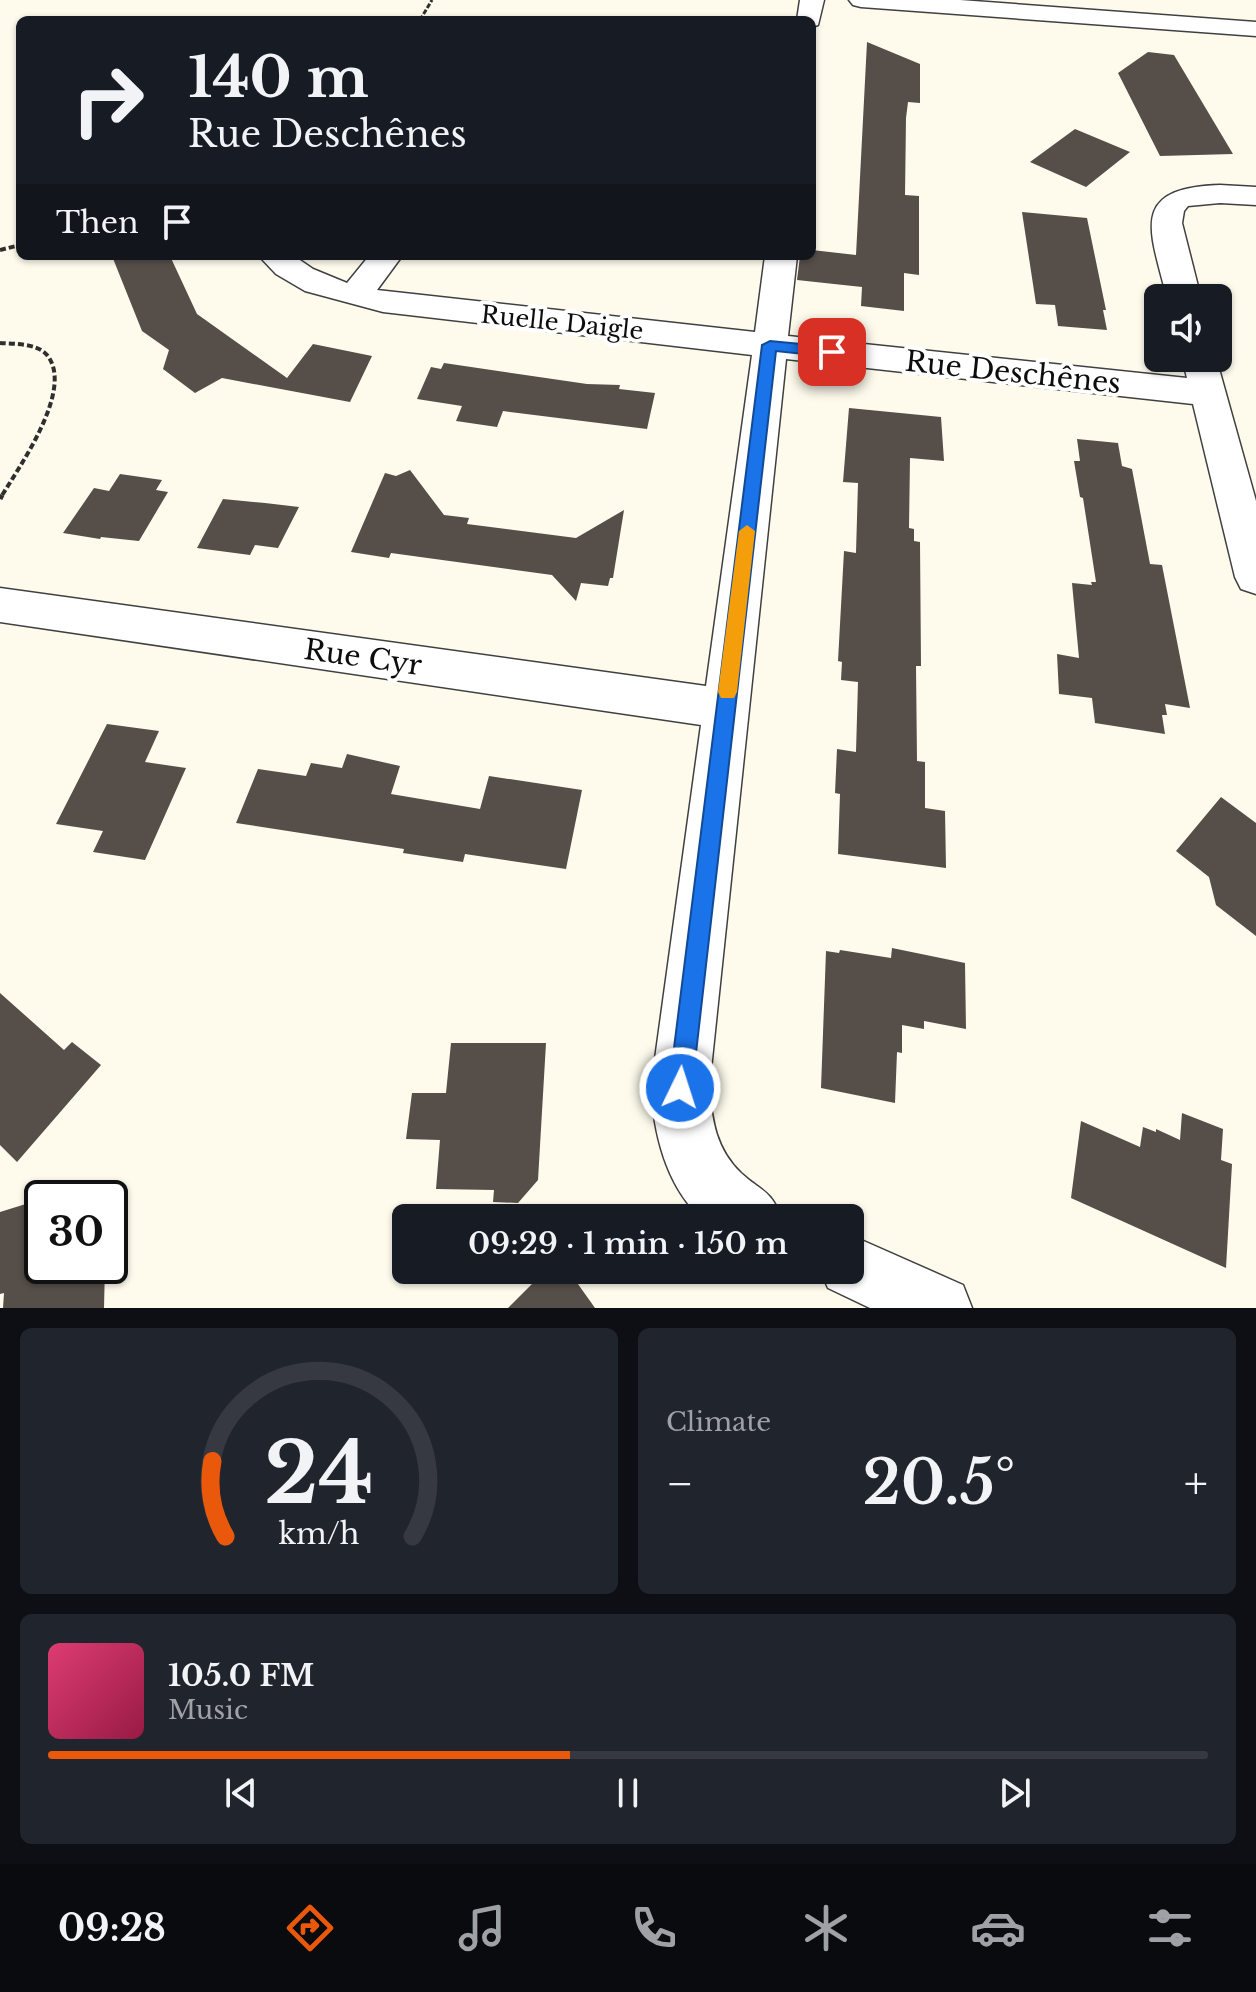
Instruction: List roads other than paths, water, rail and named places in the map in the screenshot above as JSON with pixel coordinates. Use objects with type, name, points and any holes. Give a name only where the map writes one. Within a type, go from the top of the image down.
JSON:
[{"type":"street","points":[[861,0],[1256,29]]},
{"type":"street","points":[[1180,284],[1165,225],[1170,205],[1182,196],[1197,193],[1256,196]]},
{"type":"street","name":"Ruelle Daigle","points":[[280,260],[296,273],[328,288],[423,308],[770,345]]},
{"type":"street","points":[[355,296],[383,260]]},
{"type":"street","points":[[732,1204],[699,1170],[689,1150],[682,1121],[682,1054],[781,260]]},
{"type":"street","name":"Rue Deschênes","points":[[770,345],[1204,375]]},
{"type":"street","points":[[1204,375],[1256,577]]},
{"type":"street","name":"Rue Cyr","points":[[0,605],[725,709]]},
{"type":"street","points":[[864,1273],[940,1308]]}]
